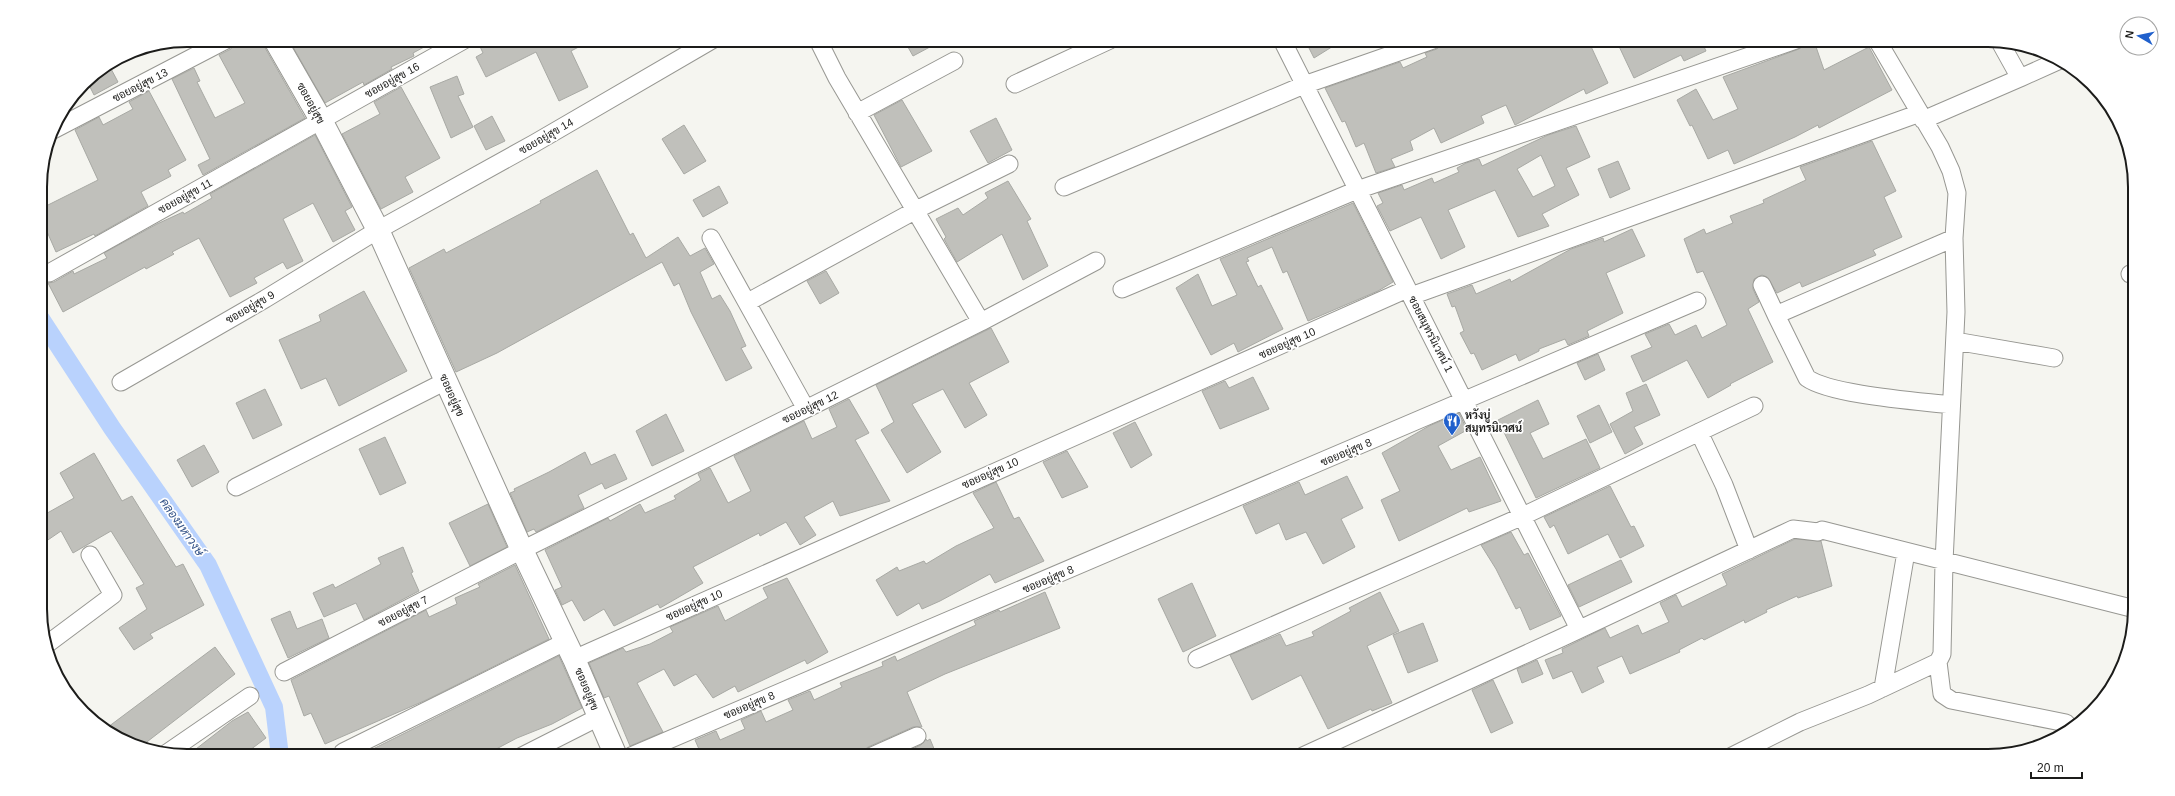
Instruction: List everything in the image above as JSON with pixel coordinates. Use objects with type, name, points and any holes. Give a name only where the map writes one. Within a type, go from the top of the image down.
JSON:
[{"type":"street","name":"ซอยอยู่สุข 13","points":[[61,126],[213,47]]},
{"type":"street","name":"ซอยอยู่สุข","points":[[279,47],[321,120],[378,230],[522,550],[570,650],[613,749]]},
{"type":"street","name":"ซอยอยู่สุข 16","points":[[321,120],[451,47]]},
{"type":"street","name":"ซอยอยู่สุข 14","points":[[378,230],[535,143],[700,47]]},
{"type":"street","points":[[821,47],[857,113],[916,210],[981,322]]},
{"type":"street","points":[[1015,84],[1095,47]]},
{"type":"street","name":"ซอยสมุทรนิเวศน์ 1","points":[[1285,47],[1579,629]]},
{"type":"street","points":[[1064,187],[1304,85],[1413,47]]},
{"type":"street","points":[[1122,289],[1357,190],[1776,47]]},
{"type":"street","points":[[1881,47],[1940,147],[1951,170],[1957,193],[1954,238],[1956,312],[1944,562],[1942,654],[1938,662],[1942,694],[1951,700],[2066,723]]},
{"type":"street","points":[[2003,48],[2020,78]]},
{"type":"street","points":[[857,113],[954,61]]},
{"type":"street","name":"ซอยอยู่สุข 10","points":[[350,749],[570,650],[1409,292],[1922,117],[2053,63]]},
{"type":"street","name":"ซอยอยู่สุข 11","points":[[49,273],[321,120]]},
{"type":"street","points":[[748,302],[916,210],[1009,164]]},
{"type":"street","name":"ซอยอยู่สุข 9","points":[[121,382],[265,299],[378,230]]},
{"type":"street","points":[[711,238],[748,302],[806,409]]},
{"type":"street","points":[[1776,315],[1954,238]]},
{"type":"street","name":"ซอยอยู่สุข 12","points":[[522,550],[981,322],[1096,261]]},
{"type":"street","points":[[1762,285],[1807,378],[1816,384],[1838,390],[1951,405]]},
{"type":"street","name":"ซอยอยู่สุข 8","points":[[647,749],[1697,301]]},
{"type":"street","points":[[1954,341],[2054,358]]},
{"type":"street","points":[[236,487],[446,381]]},
{"type":"street","points":[[1197,659],[1522,516],[1754,406]]},
{"type":"street","points":[[1699,432],[1724,485],[1749,550]]},
{"type":"street","points":[[1318,749],[1793,529],[1818,532],[1822,530],[2128,607]]},
{"type":"street","name":"ซอยอยู่สุข 7","points":[[284,672],[522,550]]},
{"type":"street","points":[[1883,688],[1906,552]]},
{"type":"street","points":[[51,642],[112,595],[90,555]]},
{"type":"street","points":[[1746,749],[1800,722],[1883,688],[1938,662]]},
{"type":"street","points":[[174,749],[250,696]]},
{"type":"street","points":[[536,749],[598,717]]},
{"type":"street","points":[[888,749],[917,736]]},
{"type":"building","points":[[232,47],[265,47],[305,118],[203,175],[198,165],[210,159],[172,79],[194,68],[200,81],[197,82],[215,118],[245,103],[219,55]]},
{"type":"building","points":[[293,47],[424,47],[413,53],[414,56],[391,67],[392,69],[364,85],[363,82],[325,103]]},
{"type":"building","points":[[480,47],[579,47],[571,51],[588,87],[559,101],[536,52],[486,77],[476,57],[483,53]]},
{"type":"building","points":[[908,47],[930,47],[913,56]]},
{"type":"building","points":[[1308,47],[1332,47],[1314,58]]},
{"type":"building","points":[[1439,47],[1591,47],[1608,83],[1586,94],[1584,89],[1515,125],[1506,105],[1481,116],[1484,123],[1441,143],[1434,128],[1410,141],[1413,150],[1391,159],[1395,167],[1376,173],[1364,143],[1356,147],[1345,121],[1342,122],[1325,88],[1400,62],[1403,68],[1427,57],[1425,53]]},
{"type":"building","points":[[1619,47],[1704,47],[1706,51],[1684,61],[1681,55],[1634,78]]},
{"type":"building","points":[[1802,47],[1816,47],[1824,70],[1869,47],[1892,90],[1819,128],[1818,125],[1734,164],[1728,150],[1708,159],[1692,125],[1690,126],[1677,100],[1696,89],[1713,120],[1738,109],[1723,77]]},
{"type":"building","points":[[111,70],[118,82],[94,95],[90,86]]},
{"type":"building","points":[[457,76],[464,94],[458,96],[473,127],[451,138],[430,87]]},
{"type":"building","points":[[401,87],[440,158],[405,177],[413,192],[381,209],[342,134],[380,114],[374,102]]},
{"type":"building","points":[[149,91],[186,160],[168,170],[171,176],[141,192],[148,206],[95,236],[94,234],[56,252],[47,232],[47,206],[98,180],[75,130],[99,117],[103,125],[133,109],[129,102]]},
{"type":"building","points":[[902,100],[932,151],[901,167],[874,115]]},
{"type":"building","points":[[492,116],[505,141],[486,150],[474,126]]},
{"type":"building","points":[[996,118],[1012,150],[988,163],[970,131]]},
{"type":"building","points":[[684,125],[706,161],[684,174],[662,139]]},
{"type":"building","points":[[1576,126],[1590,157],[1566,168],[1579,195],[1542,214],[1549,226],[1518,237],[1495,190],[1448,210],[1465,247],[1441,259],[1421,217],[1390,231],[1377,206],[1383,203],[1378,193],[1402,185],[1404,190],[1432,178],[1434,183],[1459,172],[1457,168],[1466,163],[1479,159],[1482,166],[1548,135]],"holes":[[[1541,155],[1555,186],[1533,197],[1517,169]]]},
{"type":"building","points":[[315,135],[352,207],[345,211],[355,230],[333,242],[313,203],[283,219],[303,261],[287,269],[283,262],[254,278],[257,283],[230,297],[199,238],[172,252],[174,254],[146,269],[145,267],[63,312],[48,283],[54,282],[73,271],[74,274],[107,258],[104,253],[157,224],[183,212],[184,214],[212,198],[210,194]]},
{"type":"building","points":[[1872,141],[1896,191],[1884,197],[1902,237],[1873,250],[1876,255],[1802,287],[1800,282],[1777,293],[1767,277],[1762,275],[1754,279],[1753,289],[1759,302],[1748,309],[1773,362],[1730,384],[1731,385],[1708,398],[1687,360],[1643,382],[1631,356],[1652,347],[1645,334],[1669,324],[1675,335],[1696,325],[1702,338],[1727,325],[1703,271],[1697,273],[1684,239],[1704,229],[1706,234],[1733,223],[1730,216],[1764,203],[1763,200],[1806,180],[1800,167]]},
{"type":"building","points":[[1618,161],[1630,189],[1610,198],[1598,169]]},
{"type":"building","points":[[597,170],[630,235],[633,233],[646,258],[678,237],[690,256],[705,248],[714,264],[700,272],[712,299],[720,295],[730,311],[746,346],[741,348],[752,368],[726,381],[691,312],[679,283],[674,286],[662,262],[497,353],[456,372],[409,268],[444,249],[446,253],[541,203],[540,201]]},
{"type":"building","points":[[1008,181],[1031,219],[1027,221],[1048,266],[1023,280],[1002,234],[957,262],[944,239],[946,237],[936,219],[958,208],[963,215],[988,198],[985,193]]},
{"type":"building","points":[[719,186],[728,203],[703,217],[693,200]]},
{"type":"building","points":[[1353,203],[1393,282],[1378,291],[1308,321],[1287,271],[1283,273],[1272,247],[1247,258],[1249,261],[1246,262],[1258,287],[1261,285],[1283,329],[1238,352],[1234,343],[1211,355],[1176,288],[1198,274],[1212,306],[1237,295],[1220,259]]},
{"type":"building","points":[[1632,229],[1645,256],[1606,273],[1623,313],[1587,331],[1589,336],[1568,345],[1565,339],[1539,349],[1539,351],[1519,361],[1516,354],[1482,370],[1474,353],[1471,354],[1460,333],[1464,331],[1455,306],[1452,307],[1447,294],[1472,285],[1476,294],[1510,279],[1511,282],[1571,249],[1603,238],[1604,242]]},
{"type":"building","points":[[826,271],[839,293],[820,304],[807,281]]},
{"type":"building","points":[[364,291],[407,371],[339,406],[326,378],[301,389],[279,340],[321,321],[319,315]]},
{"type":"building","points":[[991,328],[1009,362],[969,383],[987,415],[965,428],[943,389],[912,404],[941,452],[907,473],[881,430],[894,422],[876,385]]},
{"type":"building","points":[[1598,354],[1605,370],[1585,380],[1577,363]]},
{"type":"building","points":[[1253,377],[1269,409],[1220,429],[1202,391],[1225,381],[1229,388]]},
{"type":"building","points":[[1646,384],[1660,415],[1634,427],[1643,444],[1625,454],[1610,424],[1633,411],[1626,393]]},
{"type":"building","points":[[265,389],[282,425],[253,439],[236,403]]},
{"type":"building","points":[[849,399],[869,433],[855,440],[890,501],[840,516],[833,501],[804,517],[816,535],[800,545],[786,522],[760,536],[759,533],[693,567],[703,583],[660,608],[658,604],[614,626],[604,609],[584,621],[572,600],[562,605],[555,590],[562,587],[545,550],[608,518],[610,521],[640,504],[645,513],[676,499],[674,496],[701,480],[698,474],[710,468],[728,503],[751,491],[734,456],[804,421],[812,439],[837,427],[829,409]]},
{"type":"building","points":[[1538,400],[1549,424],[1530,433],[1543,459],[1586,439],[1600,468],[1536,498],[1498,420]]},
{"type":"building","points":[[1599,405],[1612,432],[1590,443],[1577,416]]},
{"type":"building","points":[[1459,413],[1467,430],[1438,446],[1451,470],[1480,457],[1501,501],[1469,512],[1467,508],[1399,541],[1381,500],[1400,491],[1382,453],[1429,426]]},
{"type":"building","points":[[666,414],[684,451],[652,466],[636,431]]},
{"type":"building","points":[[1135,422],[1152,455],[1131,468],[1113,433]]},
{"type":"building","points":[[385,437],[406,483],[380,495],[359,449]]},
{"type":"building","points":[[204,445],[219,472],[192,487],[177,460]]},
{"type":"building","points":[[1067,451],[1088,487],[1062,498],[1043,462]]},
{"type":"building","points":[[585,452],[591,465],[615,454],[627,479],[605,489],[602,483],[578,495],[584,508],[536,532],[534,529],[527,532],[510,493],[515,491],[514,489]]},
{"type":"building","points":[[94,453],[122,501],[132,496],[176,567],[183,564],[204,605],[150,634],[153,638],[134,650],[119,628],[147,609],[136,588],[144,584],[111,531],[73,553],[61,531],[47,541],[47,513],[74,498],[60,473]]},
{"type":"building","points":[[1347,476],[1363,508],[1341,519],[1355,547],[1323,564],[1306,532],[1286,540],[1279,523],[1256,534],[1243,506],[1299,482],[1305,495]]},
{"type":"building","points":[[996,482],[1014,519],[1019,517],[1044,561],[995,583],[990,574],[940,601],[922,609],[919,603],[897,616],[876,580],[897,567],[899,571],[924,561],[926,564],[956,546],[994,528],[973,493]]},
{"type":"building","points":[[1610,486],[1631,527],[1634,526],[1644,546],[1620,558],[1608,534],[1568,554],[1554,525],[1550,528],[1544,517]]},
{"type":"building","points":[[488,504],[507,547],[470,566],[449,523]]},
{"type":"building","points":[[1511,532],[1524,555],[1528,553],[1561,616],[1530,630],[1520,607],[1516,609],[1496,569],[1481,545]]},
{"type":"building","points":[[1795,539],[1821,541],[1832,586],[1798,598],[1797,596],[1766,610],[1767,612],[1745,623],[1744,620],[1704,640],[1702,638],[1679,650],[1680,652],[1630,674],[1622,656],[1597,667],[1604,682],[1582,693],[1572,671],[1553,679],[1545,660],[1563,653],[1562,649],[1605,628],[1610,638],[1638,625],[1642,634],[1669,622],[1660,603],[1676,595],[1682,607],[1727,585],[1722,574]]},
{"type":"building","points":[[403,547],[413,572],[411,573],[419,591],[364,620],[356,603],[324,617],[313,593],[333,584],[335,588],[381,564],[378,558]]},
{"type":"building","points":[[1621,560],[1632,582],[1579,607],[1568,585]]},
{"type":"building","points":[[515,565],[549,639],[424,701],[325,744],[311,713],[304,716],[291,680],[426,610],[429,617],[457,604],[455,598],[480,587],[478,584]]},
{"type":"building","points":[[787,578],[828,652],[807,664],[805,660],[738,692],[735,686],[713,698],[696,674],[674,686],[664,669],[637,683],[663,732],[630,746],[609,696],[604,698],[589,663],[623,648],[626,652],[650,644],[673,632],[670,627],[718,606],[725,621],[768,598],[763,588]]},
{"type":"building","points":[[1192,583],[1216,636],[1183,652],[1158,599]]},
{"type":"building","points":[[1045,592],[1060,628],[945,674],[907,692],[922,727],[913,727],[865,749],[699,749],[695,740],[716,731],[720,740],[745,729],[741,720],[761,711],[766,722],[793,710],[788,700],[810,691],[814,700],[842,687],[840,683],[883,666],[882,662],[895,656],[897,661],[976,625],[974,621],[999,610],[1000,612]]},
{"type":"building","points":[[1380,592],[1399,631],[1367,646],[1392,703],[1372,711],[1371,709],[1328,729],[1301,675],[1252,700],[1230,655],[1280,634],[1286,646],[1314,636],[1312,632],[1351,611],[1349,608]]},
{"type":"building","points":[[290,611],[297,629],[322,619],[329,638],[288,658],[271,619]]},
{"type":"building","points":[[1423,623],[1438,661],[1408,673],[1393,635]]},
{"type":"building","points":[[215,647],[235,674],[146,743],[125,735],[110,726]]},
{"type":"building","points":[[559,656],[582,708],[552,724],[517,738],[496,749],[373,749]]},
{"type":"building","points":[[1537,660],[1543,674],[1522,683],[1517,669]]},
{"type":"building","points":[[1493,680],[1513,723],[1491,733],[1472,690]]},
{"type":"building","points":[[248,712],[266,738],[251,749],[196,749],[232,721]]},
{"type":"building","points":[[926,739],[927,741],[930,739],[934,749],[912,749],[921,745]]},
{"type":"waterway","name":"คลองมหาวงษ์","points":[[47,328],[112,428],[208,565],[274,707],[279,749]]},
{"type":"place","name":"หวังบู่ สมุทรนิเวศน์","points":[[1452,436]]}]
